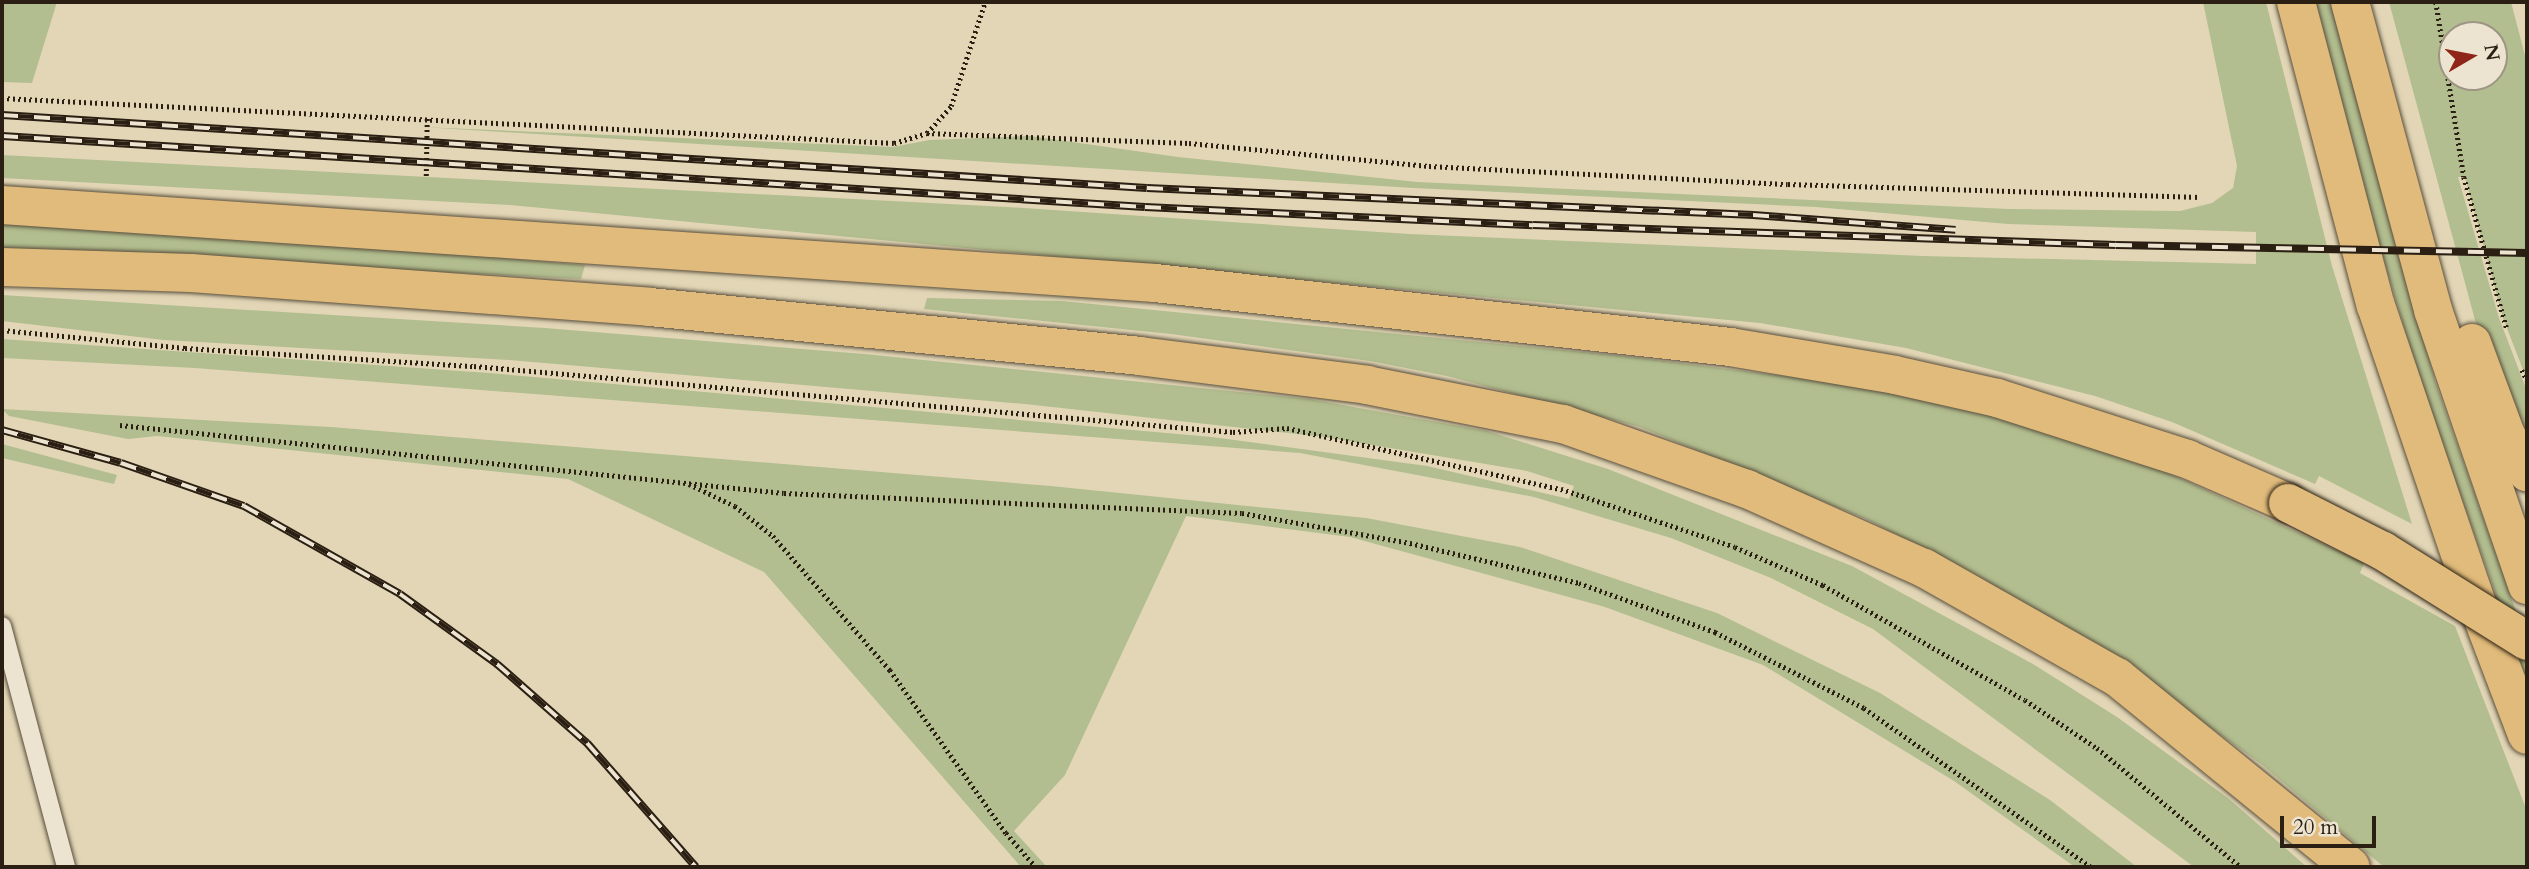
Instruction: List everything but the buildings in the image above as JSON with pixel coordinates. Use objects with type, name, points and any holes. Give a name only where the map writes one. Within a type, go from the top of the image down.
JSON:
[{"type":"highway","points":[[2296,2],[2380,319],[2472,590],[2527,734]]},
{"type":"highway","points":[[2350,2],[2433,310],[2527,585]]},
{"type":"highway","points":[[2370,81],[2414,164],[2485,383],[2527,472]]},
{"type":"highway","points":[[2,205],[1155,283],[1730,347],[1895,375],[1997,398],[2175,455],[2288,503],[2383,551],[2527,641]]},
{"type":"highway","points":[[2,267],[191,273],[650,307],[1058,348],[1367,385],[1563,424],[1747,489],[1924,568],[2117,677],[2351,867]]},
{"type":"lane","points":[[2,626],[66,867]]},
{"type":"path","points":[[927,133],[951,106],[985,2]]},
{"type":"path","points":[[2436,2],[2465,177],[2511,340]]},
{"type":"path","points":[[2,98],[894,143],[927,133],[1189,143],[1429,166],[1788,184],[2200,197]]},
{"type":"path","points":[[426,176],[427,118]]},
{"type":"path","points":[[2,330],[184,348],[474,366],[1233,432],[1287,428],[1561,489],[1735,547],[1823,585],[2025,700],[2097,748],[2241,867]]},
{"type":"path","points":[[2519,363],[2527,380]]},
{"type":"path","points":[[120,425],[784,493],[1242,513],[1410,543],[1578,583],[1715,632],[1864,708],[2091,867]]},
{"type":"path","points":[[685,483],[735,506],[773,536],[890,670],[1006,834],[1036,867]]},
{"type":"green space","points":[[2,2],[57,2],[32,83],[2,82]]},
{"type":"green space","points":[[2203,2],[2266,2],[2332,266],[2412,524],[2319,476],[2315,484],[2172,422],[2095,396],[1906,348],[1760,323],[510,205],[2,178],[2,155],[1007,207],[1409,234],[1923,256],[2256,264],[2256,232],[2008,224],[1816,207],[1414,188],[421,127],[893,147],[929,140],[1030,136],[1178,157],[1417,182],[2009,209],[2180,211],[2212,203],[2233,188],[2237,166]]},
{"type":"green space","points":[[2315,2],[2332,2],[2435,381],[2527,643],[2527,681],[2423,390],[2371,217]]},
{"type":"green space","points":[[2389,2],[2511,2],[2527,63],[2527,380],[2503,318],[2465,177],[2458,177],[2499,318],[2527,391],[2527,446],[2505,406],[2475,320]]},
{"type":"green space","points":[[2,224],[445,253],[585,265],[581,279],[2,251]]},
{"type":"green space","points":[[2,295],[545,328],[864,354],[1309,399],[1487,431],[1608,469],[1852,566],[2033,664],[2117,717],[2228,798],[2307,867],[2194,867],[1873,629],[1771,578],[1671,538],[1534,497],[1300,453],[195,368],[2,358],[2,339],[489,373],[1212,437],[1427,466],[1569,499],[1574,486],[1527,471],[1324,437],[1025,404],[509,360],[164,340],[2,321]]},
{"type":"green space","points":[[927,298],[1061,301],[1624,356],[1849,384],[2003,419],[2171,474],[2364,563],[2360,573],[2455,626],[2527,811],[2527,867],[2384,867],[2261,764],[2119,662],[1936,555],[1866,519],[1640,427],[1447,376],[1370,361],[1171,334],[924,309]]},
{"type":"green space","points":[[2,409],[331,427],[1051,486],[1366,518],[1520,547],[1717,613],[1880,693],[2050,800],[2137,867],[2075,867],[1954,781],[1763,665],[1605,607],[1350,537],[1186,516],[1065,775],[1014,831],[1047,867],[1021,867],[764,572],[568,479],[157,436],[128,439],[9,416]]},
{"type":"green space","points":[[2,444],[117,475],[114,484],[2,458]]},
{"type":"railway","points":[[2,115],[1147,188],[1753,215],[1955,230]]},
{"type":"railway","points":[[2,136],[1145,207],[1533,225],[2116,245],[2527,253]]},
{"type":"railway","points":[[2,430],[121,463],[244,506],[400,594],[497,664],[587,743],[696,867]]}]
